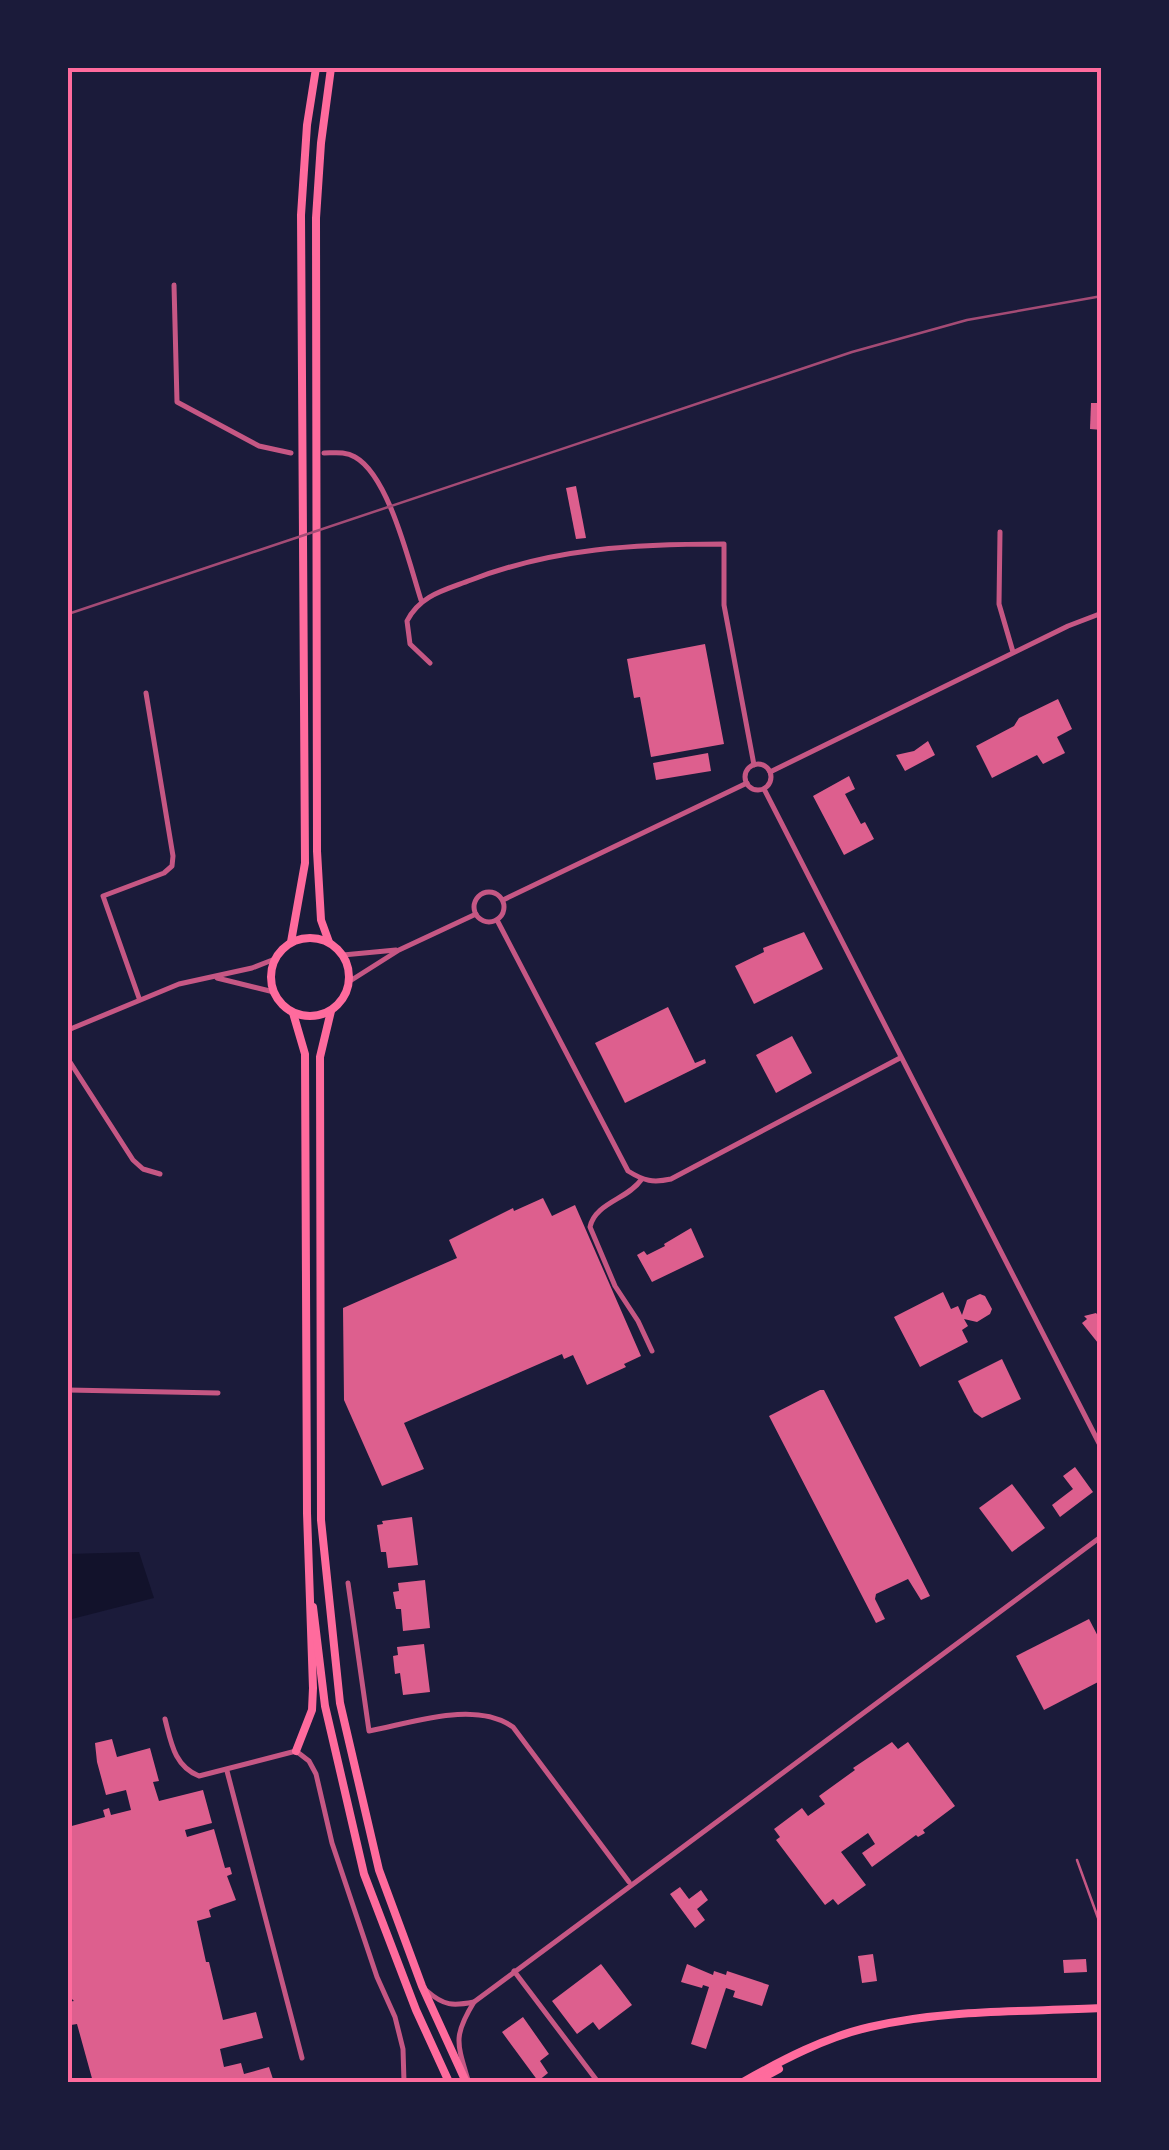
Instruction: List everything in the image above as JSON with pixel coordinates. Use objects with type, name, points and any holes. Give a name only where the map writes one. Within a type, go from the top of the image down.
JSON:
[{"type":"main road","points":[[291,942],[304,862],[301,215],[307,125],[316,68]]},
{"type":"main road","points":[[329,942],[304,938],[291,942],[276,959],[271,976],[274,992],[293,1012],[318,1016],[331,1011],[340,1004],[350,981],[343,955],[329,942],[321,920],[317,851],[316,218],[332,68]]},
{"type":"main road","points":[[331,1011],[320,1057],[321,1520],[340,1703],[379,1870],[422,1986],[468,2082]]},
{"type":"main road","points":[[293,1012],[305,1054],[312,1710],[296,1752]]},
{"type":"main road","points":[[309,1572],[325,1706],[364,1874],[416,2010],[449,2082]]},
{"type":"main road","points":[[742,2082],[867,2027],[917,2018],[1102,2008]]},
{"type":"main road","points":[[755,2082],[826,2042]]},
{"type":"street","points":[[174,286],[177,402],[258,446],[291,452]]},
{"type":"street","points":[[324,452],[358,458],[375,475],[421,600]]},
{"type":"street","points":[[1000,532],[999,604],[1013,652]]},
{"type":"street","points":[[430,663],[410,644],[407,633],[407,620],[421,600],[497,570],[547,556],[644,544],[724,544],[724,604],[754,765]]},
{"type":"street","points":[[770,772],[1102,612]]},
{"type":"street","points":[[140,998],[103,896],[164,873],[172,866],[146,693]]},
{"type":"street","points":[[754,765],[762,765],[770,772],[770,784],[764,789],[752,788],[747,783],[748,770],[754,765]]},
{"type":"street","points":[[503,900],[747,783]]},
{"type":"street","points":[[764,789],[1102,1448]]},
{"type":"street","points":[[496,893],[503,900],[503,914],[497,920],[483,921],[476,914],[474,905],[482,894],[496,893]]},
{"type":"street","points":[[350,981],[399,950],[476,914]]},
{"type":"street","points":[[497,920],[628,1171],[641,1180],[671,1178],[900,1058]]},
{"type":"street","points":[[343,955],[399,950]]},
{"type":"street","points":[[68,1030],[179,984],[276,959]]},
{"type":"street","points":[[214,978],[274,992]]},
{"type":"street","points":[[68,1059],[134,1160],[160,1174]]},
{"type":"street","points":[[641,1180],[597,1213],[590,1228],[614,1286],[638,1321],[652,1351]]},
{"type":"street","points":[[68,1390],[218,1393]]},
{"type":"street","points":[[468,2082],[456,2041],[460,2024],[474,2002],[1102,1536]]},
{"type":"street","points":[[348,1584],[369,1731],[471,1713],[500,1718],[513,1727],[629,1884]]},
{"type":"street","points":[[165,1718],[174,1754],[188,1772],[199,1776],[296,1752],[310,1761],[332,1843],[377,1977],[395,2016],[403,2049],[404,2082]]},
{"type":"street","points":[[227,1770],[302,2058]]},
{"type":"street","points":[[514,1971],[598,2082]]},
{"type":"street","points":[[422,1986],[438,2001],[452,2006],[474,2002]]},
{"type":"lane","points":[[1077,1860],[1102,1929]]},
{"type":"shaded area","points":[[139,1552],[154,1598],[68,1620],[68,1554]]},
{"type":"building","points":[[1091,403],[1102,403],[1102,430],[1090,429]]},
{"type":"building","points":[[576,486],[586,538],[576,539],[566,488]]},
{"type":"building","points":[[705,644],[724,744],[651,757],[640,697],[634,698],[627,659]]},
{"type":"building","points":[[1058,699],[1072,729],[1057,737],[1065,753],[1043,764],[1037,755],[992,778],[976,746]]},
{"type":"building","points":[[928,741],[935,755],[905,771],[896,755],[914,751]]},
{"type":"building","points":[[708,753],[711,771],[656,780],[653,763]]},
{"type":"building","points":[[849,776],[855,789],[845,794],[874,839],[844,855],[813,796]]},
{"type":"building","points":[[804,932],[823,969],[754,1004],[735,966],[764,952],[763,948]]},
{"type":"building","points":[[668,1007],[695,1063],[705,1059],[706,1063],[625,1103],[595,1043]]},
{"type":"building","points":[[792,1036],[812,1073],[776,1093],[756,1055]]},
{"type":"building","points":[[543,1198],[552,1216],[575,1205],[641,1356],[587,1385],[573,1355],[564,1359],[562,1354],[404,1423],[424,1469],[382,1486],[344,1400],[343,1308],[457,1258],[449,1240],[513,1208],[514,1211]]},
{"type":"building","points":[[691,1228],[704,1257],[652,1282],[637,1255],[644,1251],[647,1255],[665,1246]]},
{"type":"building","points":[[943,1292],[951,1309],[958,1306],[962,1315],[967,1300],[980,1294],[992,1309],[977,1322],[964,1319],[968,1326],[962,1330],[968,1342],[920,1367],[894,1317]]},
{"type":"building","points":[[1096,1313],[1102,1320],[1102,1348],[1082,1323],[1087,1319],[1084,1316]]},
{"type":"building","points":[[1002,1359],[1021,1399],[982,1418],[974,1412],[958,1381]]},
{"type":"building","points":[[824,1390],[930,1596],[921,1600],[908,1579],[876,1594],[885,1619],[876,1623],[769,1416]]},
{"type":"building","points":[[1075,1467],[1093,1492],[1060,1517],[1052,1505],[1073,1489],[1063,1476]]},
{"type":"building","points":[[1012,1484],[1045,1528],[1012,1552],[979,1508]]},
{"type":"building","points":[[412,1517],[418,1565],[388,1568],[377,1525]]},
{"type":"building","points":[[425,1580],[430,1628],[403,1631],[401,1609],[396,1609],[393,1592],[399,1591],[398,1583]]},
{"type":"building","points":[[1089,1619],[1102,1644],[1102,1680],[1044,1710],[1016,1656]]},
{"type":"building","points":[[424,1644],[430,1692],[403,1695],[393,1656],[398,1655],[397,1647]]},
{"type":"building","points":[[112,1739],[117,1757],[150,1748],[159,1781],[153,1782],[159,1801],[203,1790],[212,1823],[185,1830],[187,1837],[214,1829],[225,1868],[230,1867],[232,1874],[227,1876],[236,1900],[209,1910],[211,1917],[197,1921],[206,1962],[223,2020],[256,2012],[263,2038],[220,2049],[224,2067],[241,2063],[244,2074],[269,2067],[274,2082],[93,2082],[77,2024],[71,2025],[68,2014],[68,2002],[74,2001],[68,1995],[68,1827],[105,1817],[103,1810],[109,1808],[111,1815],[131,1810],[126,1790],[106,1795],[97,1762],[95,1743]]},
{"type":"building","points":[[892,1742],[898,1749],[908,1742],[955,1806],[923,1830],[925,1833],[916,1835],[872,1867],[862,1853],[875,1844],[868,1833],[841,1852],[866,1885],[838,1905],[833,1899],[825,1905],[776,1840],[780,1837],[774,1829],[802,1808],[808,1816],[825,1804],[819,1796]]},
{"type":"building","points":[[680,1887],[689,1899],[701,1890],[708,1900],[697,1909],[705,1920],[695,1928],[670,1894]]},
{"type":"building","points":[[873,1954],[877,1981],[862,1983],[858,1956]]},
{"type":"building","points":[[1086,1959],[1087,1972],[1064,1973],[1063,1960]]},
{"type":"building","points":[[601,1964],[632,2005],[599,2030],[593,2022],[577,2034],[552,2001]]},
{"type":"building","points":[[687,1964],[713,1975],[714,1971],[726,1975],[727,1971],[769,1985],[762,2006],[733,1997],[735,1991],[726,1988],[706,2049],[691,2044],[709,1987],[681,1982]]},
{"type":"building","points":[[523,2017],[549,2054],[540,2061],[548,2073],[538,2081],[502,2032]]},
{"type":"railway","points":[[68,614],[852,352],[967,320],[1102,296]]}]
